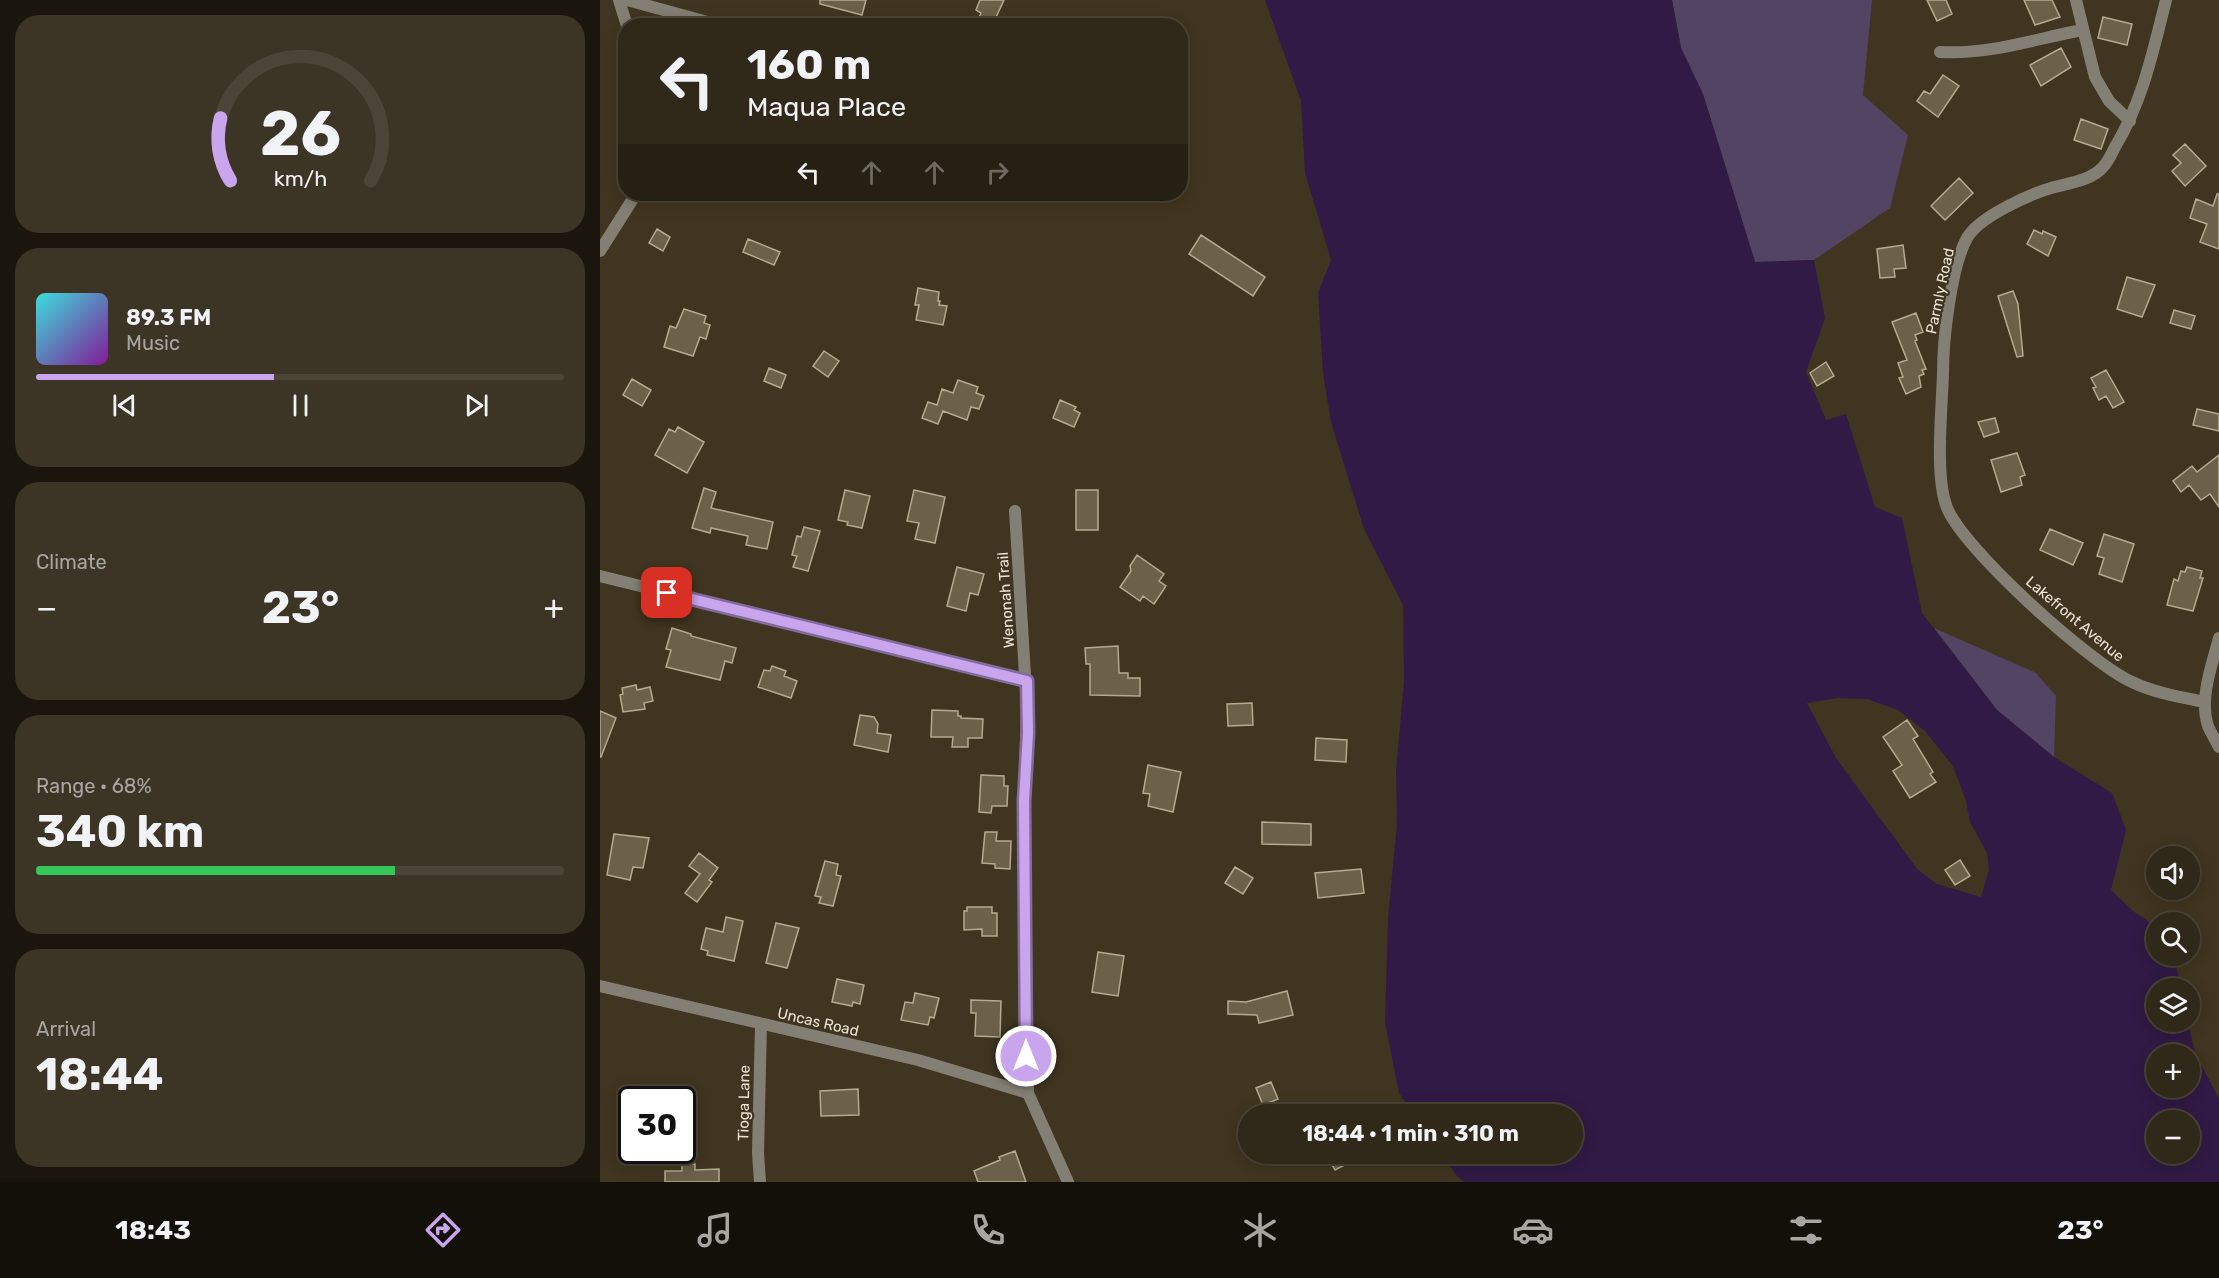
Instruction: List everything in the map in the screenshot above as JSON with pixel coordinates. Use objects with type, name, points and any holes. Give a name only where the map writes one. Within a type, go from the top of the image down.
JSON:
[{"type":"street","points":[[619,0],[625,18]]},
{"type":"street","points":[[627,0],[693,18]]},
{"type":"street","points":[[2076,0],[2095,77],[2109,101],[2130,121]]},
{"type":"street","name":"Parmly Road","points":[[1989,563],[1955,524],[1942,490],[1943,346],[1956,269],[1967,238],[1977,226],[2002,210],[2048,189],[2090,177],[2103,168],[2130,121],[2142,92],[2166,0]]},
{"type":"street","points":[[1940,52],[1989,50],[2082,30]]},
{"type":"street","points":[[600,251],[632,201]]},
{"type":"street","name":"Wenonah Trail","points":[[1015,511],[1027,681],[1028,733],[1024,801],[1028,1093],[1068,1182]]},
{"type":"street","name":"Lakefront Avenue","points":[[1989,563],[2028,601],[2107,669],[2156,692],[2205,702]]},
{"type":"street","points":[[600,576],[1027,681]]},
{"type":"street","points":[[2219,638],[2205,702],[2208,725],[2219,747]]},
{"type":"street","name":"Uncas Road","points":[[600,986],[918,1060],[1028,1093]]},
{"type":"street","name":"Tioga Lane","points":[[760,1182],[758,1153],[761,1024]]},
{"type":"shaded area","points":[[1265,0],[1672,0],[1681,48],[1703,94],[1755,262],[1814,260],[1825,318],[1806,372],[1826,420],[1846,414],[1875,507],[1902,518],[1922,613],[1997,710],[2054,757],[2112,793],[2126,830],[2111,890],[2146,920],[2146,966],[2176,966],[2179,978],[2146,978],[2146,1032],[2190,1032],[2193,1044],[2146,1044],[2146,1098],[2200,1098],[2200,1063],[2219,1099],[2219,1182],[1464,1182],[1457,1176],[1448,1164],[1583,1164],[1583,1104],[1407,1104],[1399,1093],[1385,1022],[1388,919],[1397,823],[1396,771],[1404,681],[1403,605],[1364,529],[1331,422],[1323,373],[1318,293],[1331,260],[1305,173],[1301,101]],"holes":[[[1837,698],[1867,699],[1898,710],[1925,731],[1953,766],[1966,801],[1970,822],[1987,853],[1989,870],[1981,897],[1937,884],[1918,870],[1836,758],[1807,703]]]},
{"type":"shaded area","points":[[1672,0],[1872,0],[1863,95],[1908,135],[1890,208],[1814,260],[1755,262],[1703,94],[1681,48]]},
{"type":"shaded area","points":[[1934,628],[2036,673],[2056,696],[2054,757],[1997,710]]},
{"type":"building","points":[[820,0],[866,0],[862,15],[820,4]]},
{"type":"building","points":[[980,0],[1004,0],[996,18],[979,18],[981,13],[976,10]]},
{"type":"building","points":[[1927,0],[1946,0],[1952,14],[1937,21]]},
{"type":"building","points":[[2024,0],[2052,0],[2060,17],[2035,25]]},
{"type":"building","points":[[2103,17],[2132,24],[2127,45],[2098,38]]},
{"type":"building","points":[[2061,48],[2071,67],[2041,86],[2030,65]]},
{"type":"building","points":[[1943,75],[1959,86],[1938,117],[1917,101],[1924,91],[1930,94]]},
{"type":"building","points":[[2081,119],[2108,129],[2101,149],[2074,140]]},
{"type":"building","points":[[2185,144],[2206,166],[2185,186],[2172,171],[2181,163],[2173,155]]},
{"type":"building","points":[[1959,178],[1973,193],[1945,220],[1931,206]]},
{"type":"building","points":[[2219,194],[2219,249],[2200,242],[2207,224],[2190,218],[2196,199],[2213,206]]},
{"type":"building","points":[[657,229],[670,237],[663,251],[649,243]]},
{"type":"building","points":[[2034,230],[2056,237],[2048,256],[2027,244]]},
{"type":"building","points":[[1201,235],[1265,277],[1253,296],[1189,254]]},
{"type":"building","points":[[748,239],[780,252],[774,265],[743,252]]},
{"type":"building","points":[[1903,245],[1906,268],[1894,269],[1895,277],[1880,278],[1877,249]]},
{"type":"building","points":[[2127,277],[2155,285],[2142,317],[2117,309]]},
{"type":"building","points":[[918,288],[939,292],[939,305],[947,306],[943,325],[916,320],[919,305],[915,305]]},
{"type":"building","points":[[2013,291],[2018,304],[2023,356],[2017,357],[1998,296]]},
{"type":"building","points":[[684,309],[706,316],[704,323],[710,325],[706,339],[700,337],[693,356],[664,347],[670,326],[676,328]]},
{"type":"building","points":[[2174,310],[2195,316],[2191,329],[2170,323]]},
{"type":"building","points":[[1916,313],[1923,332],[1915,335],[1917,340],[1915,341],[1926,369],[1922,370],[1924,374],[1919,376],[1921,387],[1906,394],[1899,378],[1903,377],[1898,363],[1907,360],[1892,322]]},
{"type":"building","points":[[824,351],[839,361],[828,377],[813,366]]},
{"type":"building","points":[[1826,362],[1834,376],[1817,386],[1810,373]]},
{"type":"building","points":[[769,368],[786,375],[781,388],[764,381]]},
{"type":"building","points":[[2106,370],[2124,402],[2113,408],[2106,396],[2099,400],[2091,378]]},
{"type":"building","points":[[632,379],[651,390],[642,406],[623,395]]},
{"type":"building","points":[[958,380],[978,387],[976,393],[984,396],[979,409],[971,407],[967,420],[943,411],[938,424],[922,418],[928,402],[937,405],[942,389],[953,393]]},
{"type":"building","points":[[1060,400],[1076,407],[1074,410],[1080,413],[1074,427],[1053,418]]},
{"type":"building","points":[[2197,409],[2219,414],[2219,431],[2193,425]]},
{"type":"building","points":[[1995,418],[1999,432],[1984,437],[1978,422]]},
{"type":"building","points":[[678,427],[704,442],[687,473],[655,455],[669,429],[675,432]]},
{"type":"building","points":[[2017,453],[2025,475],[2020,477],[2022,485],[2001,492],[1991,460]]},
{"type":"building","points":[[2219,455],[2219,507],[2210,494],[2201,500],[2189,485],[2181,492],[2173,481],[2192,466],[2197,472]]},
{"type":"building","points":[[704,488],[716,492],[711,508],[773,522],[767,549],[746,545],[748,536],[711,528],[710,533],[692,528]]},
{"type":"building","points":[[845,490],[870,496],[862,528],[847,525],[848,522],[838,520]]},
{"type":"building","points":[[914,490],[945,497],[935,543],[915,539],[919,523],[907,521]]},
{"type":"building","points":[[1076,490],[1098,490],[1098,530],[1076,530]]},
{"type":"building","points":[[804,527],[820,531],[808,571],[793,567],[797,556],[792,555],[797,536],[801,537]]},
{"type":"building","points":[[2050,529],[2083,543],[2073,565],[2040,550]]},
{"type":"building","points":[[2104,534],[2134,544],[2122,582],[2099,574],[2104,558],[2097,556]]},
{"type":"building","points":[[1137,555],[1164,574],[1159,581],[1166,586],[1154,604],[1143,596],[1140,601],[1120,587],[1131,571],[1130,566]]},
{"type":"building","points":[[957,567],[984,574],[978,595],[970,593],[966,611],[947,606]]},
{"type":"building","points":[[2187,567],[2202,571],[2200,578],[2203,578],[2193,611],[2167,605],[2174,579],[2178,581],[2181,571],[2185,572]]},
{"type":"building","points":[[672,628],[691,634],[691,636],[736,648],[732,663],[725,661],[720,680],[666,667],[671,650],[666,649]]},
{"type":"building","points":[[1118,646],[1119,673],[1128,673],[1128,678],[1140,678],[1140,696],[1090,695],[1090,664],[1086,664],[1085,648]]},
{"type":"building","points":[[772,666],[786,671],[784,676],[797,681],[791,698],[758,687],[764,670],[770,671]]},
{"type":"building","points":[[636,685],[637,690],[650,687],[653,701],[644,703],[645,709],[623,712],[620,695],[623,694],[622,688]]},
{"type":"building","points":[[1252,703],[1253,725],[1228,726],[1227,704]]},
{"type":"building","points":[[932,710],[958,711],[958,716],[961,718],[983,719],[982,738],[968,738],[968,747],[952,747],[953,737],[931,737]]},
{"type":"building","points":[[600,711],[616,718],[601,757],[600,757]]},
{"type":"building","points":[[860,715],[874,717],[878,724],[877,733],[891,735],[888,752],[854,745]]},
{"type":"building","points":[[1907,720],[1918,736],[1913,739],[1933,772],[1930,774],[1936,782],[1910,798],[1893,771],[1902,765],[1883,737]]},
{"type":"building","points":[[1316,738],[1347,740],[1346,762],[1315,760]]},
{"type":"building","points":[[1148,765],[1181,772],[1173,812],[1148,806],[1150,794],[1143,793]]},
{"type":"building","points":[[981,775],[1004,776],[1004,786],[1008,786],[1007,806],[992,806],[991,813],[979,812]]},
{"type":"building","points":[[1262,822],[1311,824],[1311,845],[1262,844]]},
{"type":"building","points":[[985,832],[997,832],[996,841],[1011,841],[1010,869],[995,868],[995,864],[982,863]]},
{"type":"building","points":[[614,834],[649,838],[643,868],[633,867],[630,880],[607,875]]},
{"type":"building","points":[[699,853],[718,868],[709,880],[712,882],[697,902],[685,893],[700,874],[689,866]]},
{"type":"building","points":[[1960,860],[1970,876],[1955,885],[1945,870]]},
{"type":"building","points":[[825,861],[838,864],[836,875],[841,876],[833,906],[819,903],[821,897],[815,896]]},
{"type":"building","points":[[1235,867],[1253,878],[1243,894],[1225,883]]},
{"type":"building","points":[[1361,869],[1364,893],[1318,898],[1315,873]]},
{"type":"building","points":[[967,907],[992,907],[992,913],[997,913],[997,936],[982,936],[982,929],[964,930],[964,911],[967,911]]},
{"type":"building","points":[[726,917],[743,921],[734,961],[707,955],[708,951],[701,949],[706,928],[723,932]]},
{"type":"building","points":[[776,923],[799,928],[787,968],[766,963]]},
{"type":"building","points":[[1098,952],[1124,956],[1118,996],[1092,992]]},
{"type":"building","points":[[837,979],[864,985],[860,1004],[853,1002],[852,1006],[832,1002]]},
{"type":"building","points":[[1287,991],[1293,1015],[1259,1023],[1257,1015],[1228,1014],[1228,1001],[1246,1002]]},
{"type":"building","points":[[915,993],[939,998],[934,1018],[930,1017],[928,1025],[901,1020],[905,1002],[913,1003]]},
{"type":"building","points":[[971,1000],[1001,1001],[1000,1037],[975,1036],[976,1013],[971,1013]]},
{"type":"building","points":[[1271,1082],[1278,1099],[1263,1104],[1256,1088]]},
{"type":"building","points":[[858,1089],[859,1115],[821,1116],[820,1091]]},
{"type":"building","points":[[1015,1151],[1026,1182],[978,1182],[974,1171]]},
{"type":"building","points":[[682,1164],[695,1164],[695,1170],[719,1169],[719,1182],[665,1182],[665,1171],[682,1171]]},
{"type":"building","points":[[1332,1164],[1347,1164],[1335,1170]]},
{"type":"route","points":[[667,593],[1027,681],[1028,733],[1024,801],[1026,1056]]}]
